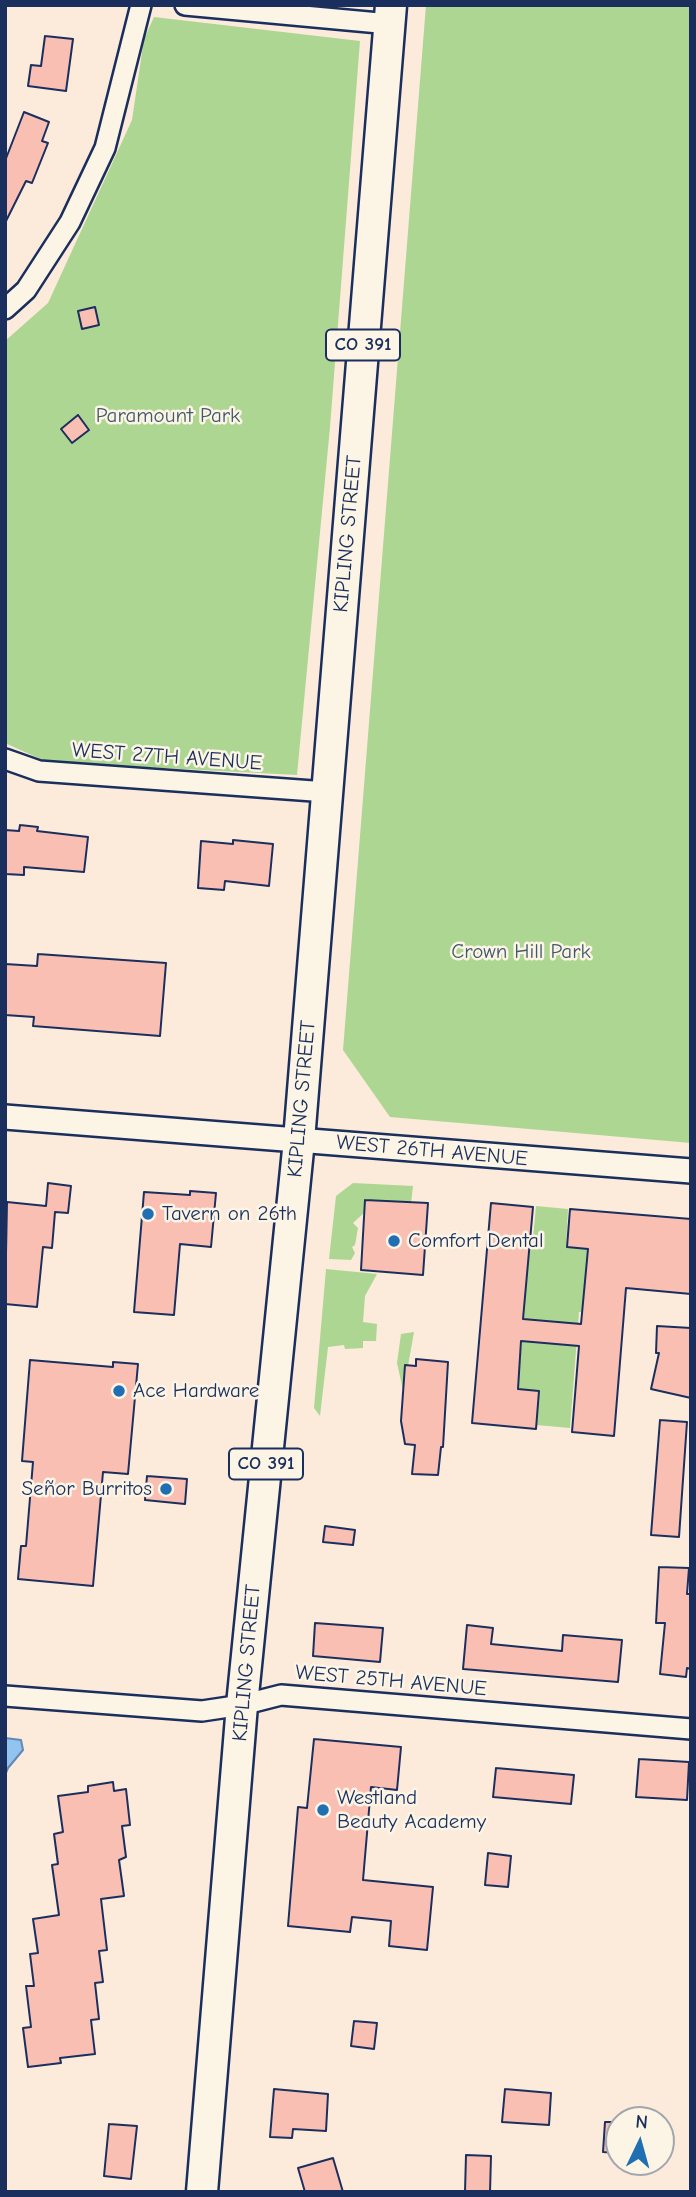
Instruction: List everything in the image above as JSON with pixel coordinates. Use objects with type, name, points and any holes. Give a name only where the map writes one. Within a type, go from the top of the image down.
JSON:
[{"type":"main road","name":"KIPLING STREET","points":[[202,2192],[242,1705],[299,1140],[390,15]]},
{"type":"street","points":[[5,309],[26,290],[70,222],[105,148],[141,5]]},
{"type":"street","points":[[185,5],[390,15]]},
{"type":"street","name":"WEST 27TH AVENUE","points":[[5,759],[39,771],[327,792]]},
{"type":"street","name":"WEST 26TH AVENUE","points":[[5,1116],[691,1171]]},
{"type":"street","name":"WEST 25TH AVENUE","points":[[5,1696],[202,1711],[281,1695],[691,1728]]},
{"type":"green space","name":"Crown Hill Park","points":[[426,5],[691,5],[691,1143],[390,1117],[343,1050]]},
{"type":"green space","name":"Paramount Park","points":[[154,17],[360,41],[330,427],[297,775],[47,762],[5,743],[5,341],[48,303],[132,120],[144,39]]},
{"type":"green space","points":[[353,1183],[413,1186],[411,1204],[365,1212],[353,1223],[358,1228],[355,1245],[352,1247],[355,1253],[351,1260],[329,1259],[336,1196]]},
{"type":"green space","points":[[536,1206],[568,1209],[566,1247],[588,1249],[582,1312],[579,1312],[570,1428],[536,1425],[538,1391],[518,1389],[529,1249],[532,1249]],"holes":[[[547,1321],[559,1322],[557,1344],[545,1343]]]},
{"type":"green space","points":[[326,1269],[377,1274],[365,1296],[363,1322],[377,1324],[376,1341],[363,1341],[363,1348],[345,1349],[344,1345],[328,1347],[320,1416],[314,1408]]},
{"type":"green space","points":[[414,1332],[403,1390],[397,1363],[401,1334]]},
{"type":"water","points":[[5,1738],[21,1740],[23,1750],[5,1775]]},
{"type":"building","points":[[45,36],[73,39],[66,91],[28,86],[31,65],[41,66]]},
{"type":"building","points":[[24,112],[49,122],[42,141],[48,143],[32,183],[26,181],[5,223],[5,161]]},
{"type":"building","points":[[95,307],[99,325],[82,329],[78,311]]},
{"type":"building","points":[[78,415],[89,430],[72,443],[61,429]]},
{"type":"building","points":[[20,825],[38,827],[37,831],[88,837],[84,872],[24,867],[24,875],[5,874],[5,830],[19,831]]},
{"type":"building","points":[[233,840],[273,844],[269,886],[225,881],[224,890],[198,888],[201,841],[233,844]]},
{"type":"building","points":[[38,954],[166,963],[160,1036],[33,1026],[34,1017],[5,1015],[5,964],[37,966]]},
{"type":"building","points":[[48,1183],[71,1186],[68,1213],[55,1212],[52,1248],[43,1247],[37,1307],[5,1304],[7,1202],[46,1206]]},
{"type":"building","points":[[190,1191],[216,1193],[211,1247],[180,1244],[174,1315],[134,1312],[144,1192],[190,1195]]},
{"type":"building","name":"Comfort Dental","points":[[365,1200],[428,1203],[423,1275],[361,1270]]},
{"type":"building","points":[[491,1203],[533,1207],[523,1319],[581,1324],[588,1249],[567,1247],[570,1209],[691,1219],[691,1294],[626,1288],[614,1436],[572,1432],[579,1346],[521,1341],[518,1389],[539,1391],[536,1429],[472,1423]]},
{"type":"building","points":[[657,1326],[691,1328],[691,1398],[651,1389],[659,1353],[656,1353]]},
{"type":"building","points":[[416,1359],[448,1362],[443,1447],[438,1475],[412,1474],[415,1445],[405,1444],[401,1421],[405,1365],[416,1366]]},
{"type":"building","points":[[30,1360],[113,1367],[113,1362],[138,1364],[128,1474],[103,1472],[93,1586],[18,1579],[21,1546],[26,1546],[33,1462],[22,1461]]},
{"type":"building","points":[[660,1420],[687,1422],[679,1537],[651,1535]]},
{"type":"building","points":[[147,1476],[187,1479],[185,1504],[145,1500]]},
{"type":"building","points":[[325,1526],[355,1530],[353,1545],[323,1542]]},
{"type":"building","points":[[659,1567],[689,1568],[687,1594],[691,1594],[691,1669],[687,1668],[686,1677],[660,1674],[665,1623],[656,1623]]},
{"type":"building","points":[[315,1623],[383,1628],[380,1662],[313,1656]]},
{"type":"building","points":[[467,1625],[493,1628],[491,1644],[562,1651],[563,1635],[622,1640],[618,1682],[463,1669]]},
{"type":"building","points":[[314,1739],[401,1747],[397,1790],[371,1787],[363,1880],[433,1887],[427,1950],[389,1946],[391,1921],[352,1917],[350,1932],[288,1926],[298,1807],[307,1808]]},
{"type":"building","points":[[639,1759],[689,1762],[687,1800],[636,1797]]},
{"type":"building","points":[[496,1768],[574,1775],[571,1804],[493,1797]]},
{"type":"building","points":[[113,1782],[114,1791],[126,1789],[130,1825],[122,1826],[126,1857],[119,1860],[124,1896],[101,1899],[107,1950],[99,1951],[103,1982],[95,1983],[99,2019],[91,2020],[95,2054],[60,2058],[61,2063],[28,2067],[23,2028],[31,2027],[26,1986],[34,1986],[30,1954],[38,1953],[33,1919],[59,1915],[52,1865],[58,1864],[54,1834],[63,1832],[58,1796],[88,1792],[88,1786]]},
{"type":"building","points":[[488,1853],[511,1856],[508,1887],[485,1885]]},
{"type":"building","points":[[354,2021],[377,2023],[374,2049],[351,2046]]},
{"type":"building","points":[[274,2089],[328,2094],[326,2131],[293,2129],[292,2138],[270,2137]]},
{"type":"building","points":[[505,2089],[551,2093],[549,2125],[502,2122]]},
{"type":"building","points":[[109,2124],[137,2126],[131,2179],[104,2176]]},
{"type":"building","points":[[466,2155],[491,2156],[490,2192],[465,2192]]},
{"type":"building","points":[[333,2158],[343,2192],[305,2192],[298,2168]]},
{"type":"place","name":"Tavern on 26th","points":[[148,1214]]},
{"type":"place","name":"Comfort Dental","points":[[394,1241]]},
{"type":"place","name":"Ace Hardware","points":[[119,1391]]},
{"type":"place","name":"Señor Burritos","points":[[166,1489]]},
{"type":"place","name":"Westland Beauty Academy","points":[[323,1810]]}]
